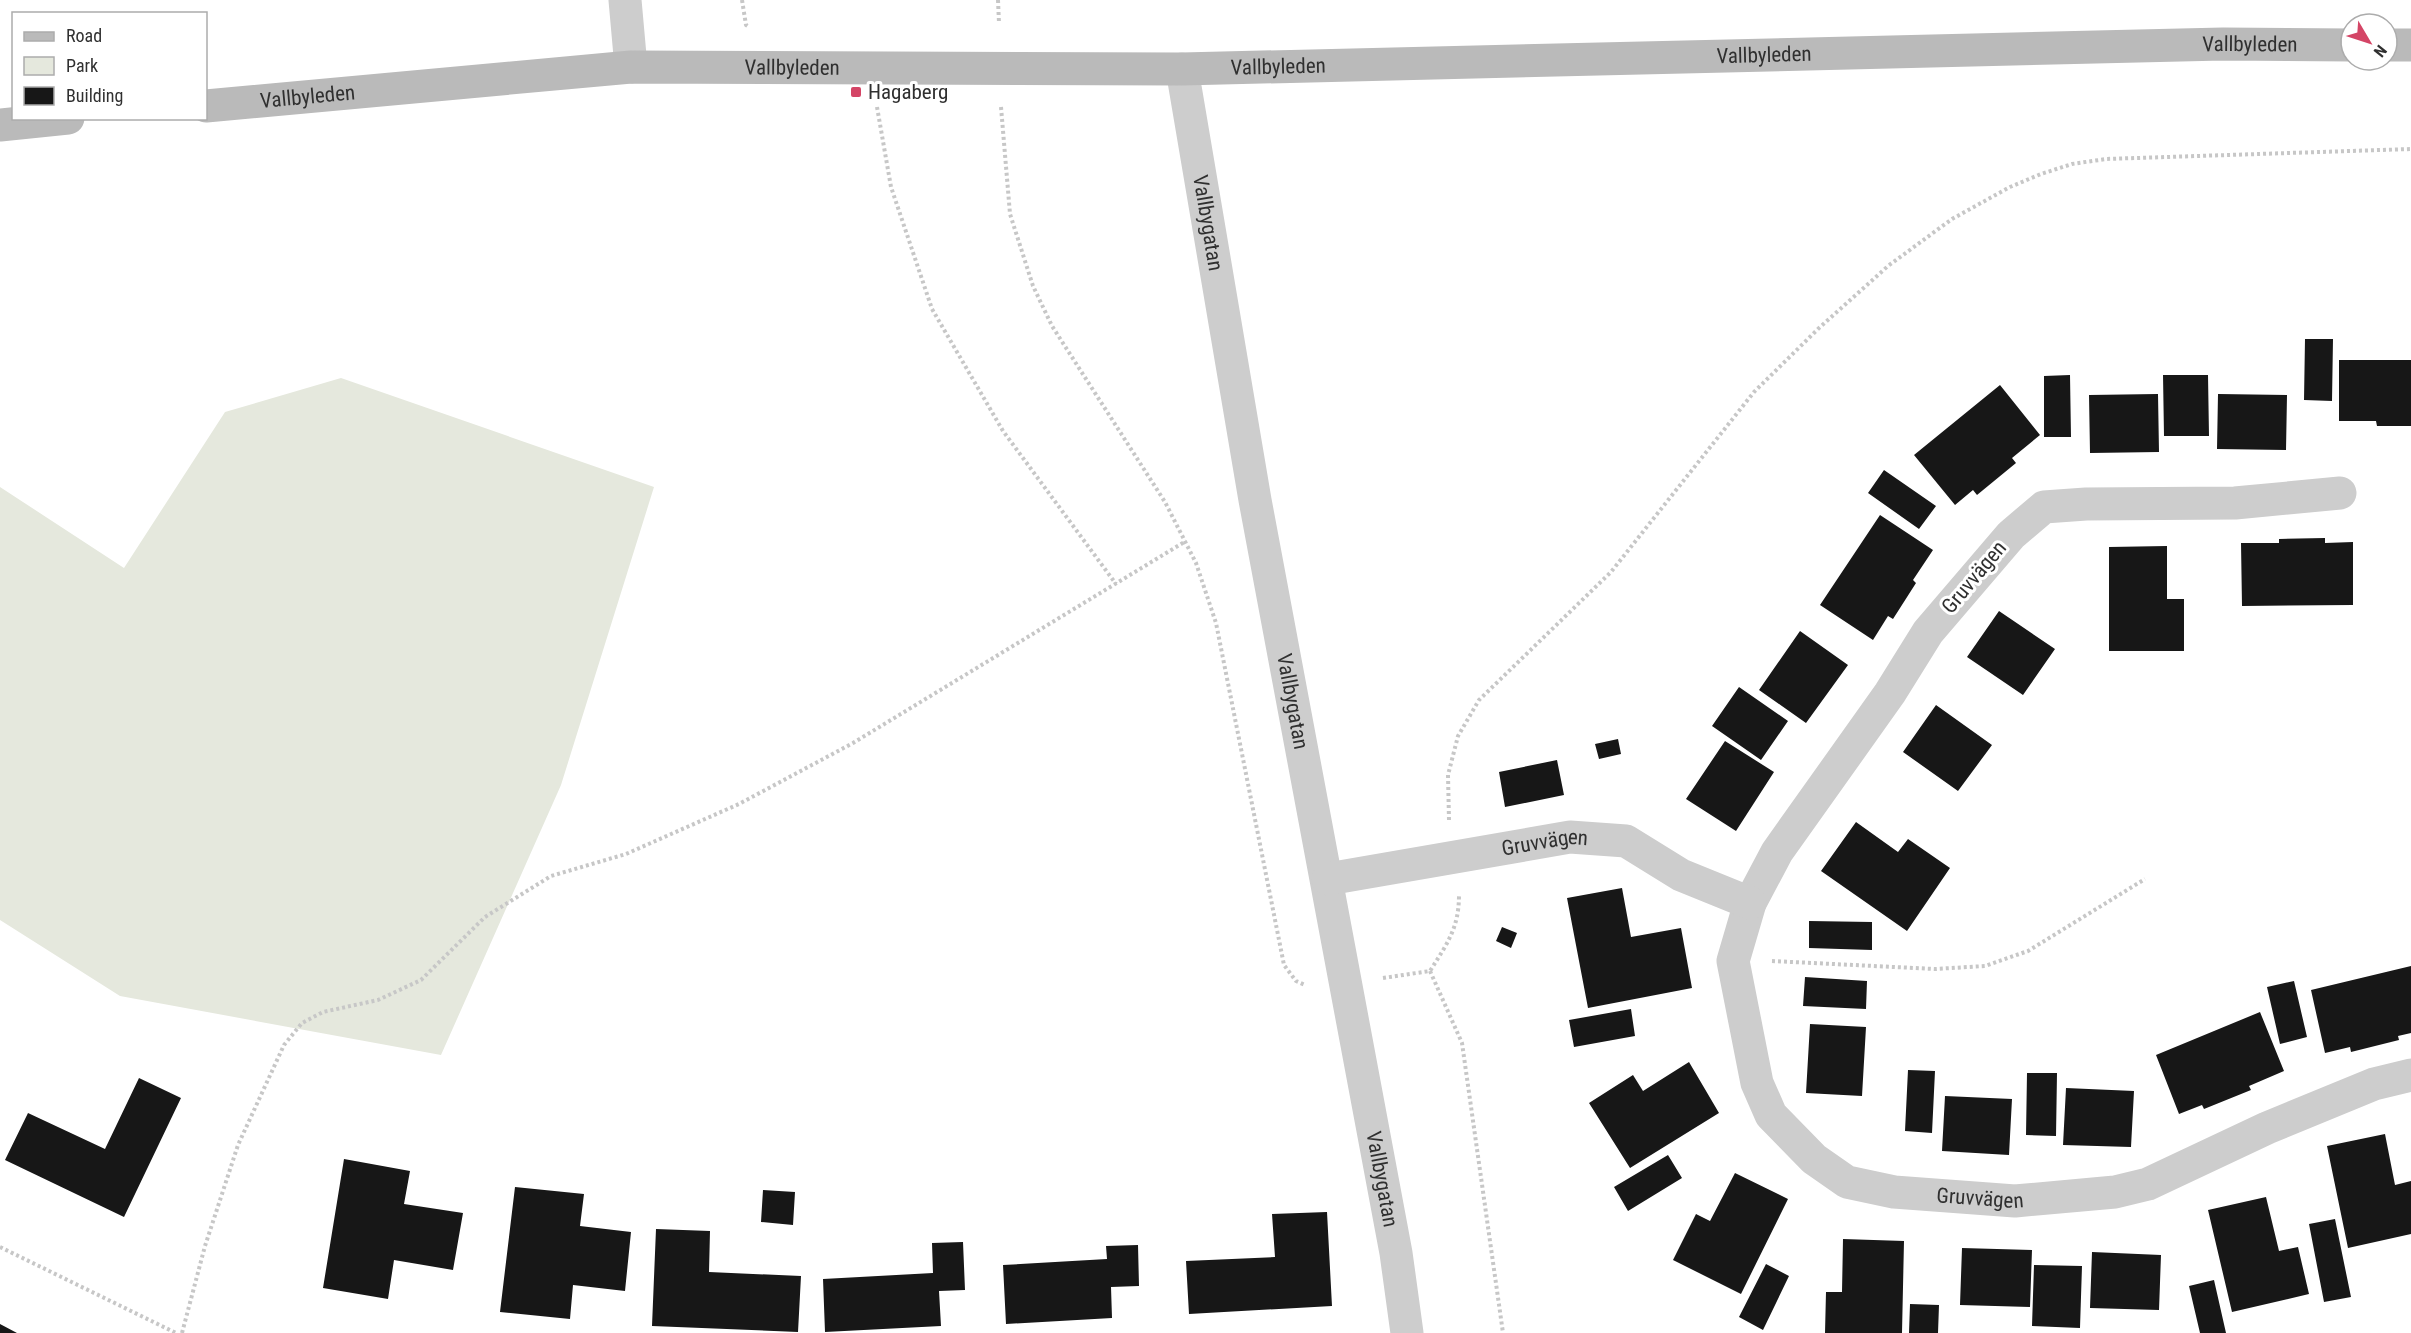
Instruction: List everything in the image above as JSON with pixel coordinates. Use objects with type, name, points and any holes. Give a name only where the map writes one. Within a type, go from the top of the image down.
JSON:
[{"type":"main road","name":"Vallbyleden","points":[[207,106],[631,67],[1182,69],[2223,44],[2339,45]]},
{"type":"main road","points":[[0,125],[49,120]]},
{"type":"street","points":[[625,0],[631,67]]},
{"type":"street","name":"Vallbygatan","points":[[1182,69],[1255,500],[1328,879],[1396,1253],[1407,1333]]},
{"type":"street","name":"Gruvvägen","points":[[2340,493],[2235,503],[2086,504],[2044,507],[2011,535],[1928,632],[1890,693],[1777,852],[1750,903],[1733,960],[1757,1083],[1771,1115],[1814,1159],[1847,1182],[1893,1192],[2015,1201],[2115,1192],[2148,1184],[2267,1128],[2374,1084],[2411,1075]]},
{"type":"street","name":"Gruvvägen","points":[[1328,879],[1570,837],[1626,841],[1681,875],[1750,903]]},
{"type":"path","points":[[742,0],[746,25],[760,36],[762,66]]},
{"type":"path","points":[[998,0],[999,23]]},
{"type":"path","points":[[1000,98],[1010,214],[1033,286],[1052,326],[1165,502],[1186,541],[1216,623],[1284,965],[1296,981],[1308,987],[1320,989],[1430,971],[1448,943],[1459,918],[1460,882],[1448,813],[1448,775],[1458,736],[1479,700],[1611,572],[1754,392],[1818,329],[1897,259],[1952,219],[2010,187],[2072,164],[2106,159],[2411,149]]},
{"type":"path","points":[[876,102],[891,187],[932,309],[1003,431],[1116,584]]},
{"type":"path","points":[[182,1333],[206,1245],[238,1145],[284,1046],[302,1023],[323,1012],[378,1000],[421,980],[485,917],[551,876],[626,854],[739,804],[854,743],[1186,541]]},
{"type":"path","points":[[1733,960],[1831,962],[1935,969],[1985,966],[2028,951],[2145,879]]},
{"type":"path","points":[[1430,971],[1462,1043],[1503,1333]]},
{"type":"path","points":[[0,1247],[176,1333]]},
{"type":"green space","points":[[341,378],[654,487],[561,785],[441,1055],[120,996],[0,920],[0,487],[124,568],[225,412]]},
{"type":"building","points":[[2305,339],[2333,339],[2332,401],[2304,400]]},
{"type":"building","points":[[2339,360],[2411,360],[2411,426],[2377,426],[2376,421],[2339,421]]},
{"type":"building","points":[[2070,375],[2071,437],[2044,437],[2044,376]]},
{"type":"building","points":[[2163,375],[2208,375],[2209,436],[2164,436]]},
{"type":"building","points":[[2000,385],[2040,435],[2012,458],[2016,463],[1977,495],[1973,490],[1955,505],[1914,455]]},
{"type":"building","points":[[2158,394],[2159,452],[2090,453],[2089,395]]},
{"type":"building","points":[[2218,394],[2287,395],[2286,450],[2217,449]]},
{"type":"building","points":[[1884,470],[1936,506],[1919,529],[1868,493]]},
{"type":"building","points":[[1880,515],[1933,550],[1913,580],[1916,583],[1893,619],[1888,616],[1873,640],[1820,605]]},
{"type":"building","points":[[2325,538],[2325,543],[2353,542],[2353,605],[2242,606],[2241,543],[2279,543],[2279,539]]},
{"type":"building","points":[[2167,546],[2167,599],[2184,599],[2184,651],[2109,651],[2109,547]]},
{"type":"building","points":[[1999,611],[2055,649],[2023,695],[1967,657]]},
{"type":"building","points":[[1800,631],[1848,665],[1806,723],[1759,690]]},
{"type":"building","points":[[1739,687],[1788,721],[1761,760],[1712,726]]},
{"type":"building","points":[[1936,705],[1992,745],[1958,791],[1903,752]]},
{"type":"building","points":[[1618,739],[1621,754],[1599,759],[1595,744]]},
{"type":"building","points":[[1725,741],[1774,772],[1736,831],[1686,799]]},
{"type":"building","points":[[1557,760],[1564,795],[1505,807],[1499,772]]},
{"type":"building","points":[[1856,822],[1898,852],[1908,839],[1950,868],[1907,931],[1821,871]]},
{"type":"building","points":[[1622,888],[1631,937],[1681,928],[1692,988],[1588,1008],[1567,898]]},
{"type":"building","points":[[1809,921],[1872,922],[1872,950],[1809,948]]},
{"type":"building","points":[[1502,927],[1517,933],[1511,948],[1496,941]]},
{"type":"building","points":[[2411,966],[2411,1033],[2398,1036],[2399,1040],[2351,1052],[2350,1047],[2325,1053],[2311,990]]},
{"type":"building","points":[[1805,977],[1867,981],[1866,1009],[1803,1006]]},
{"type":"building","points":[[2294,981],[2307,1037],[2280,1044],[2267,987]]},
{"type":"building","points":[[1631,1009],[1635,1036],[1574,1047],[1569,1020]]},
{"type":"building","points":[[2260,1012],[2284,1071],[2249,1086],[2251,1090],[2204,1109],[2202,1105],[2179,1114],[2156,1055]]},
{"type":"building","points":[[1810,1024],[1866,1027],[1862,1096],[1806,1093]]},
{"type":"building","points":[[1689,1062],[1719,1113],[1630,1168],[1589,1103],[1633,1075],[1643,1091]]},
{"type":"building","points":[[1908,1070],[1935,1071],[1932,1133],[1905,1131]]},
{"type":"building","points":[[2027,1073],[2057,1073],[2056,1136],[2026,1135]]},
{"type":"building","points":[[139,1078],[181,1098],[124,1217],[5,1160],[28,1113],[105,1149]]},
{"type":"building","points":[[2066,1088],[2134,1091],[2131,1147],[2063,1145]]},
{"type":"building","points":[[1945,1096],[2012,1099],[2009,1155],[1942,1151]]},
{"type":"building","points":[[2385,1134],[2395,1185],[2411,1181],[2411,1234],[2348,1248],[2327,1146]]},
{"type":"building","points":[[1668,1155],[1682,1178],[1628,1211],[1614,1187]]},
{"type":"building","points":[[344,1159],[410,1171],[404,1204],[463,1213],[453,1270],[394,1260],[388,1299],[323,1288]]},
{"type":"building","points":[[1735,1173],[1788,1199],[1741,1294],[1673,1260],[1696,1214],[1710,1221]]},
{"type":"building","points":[[515,1187],[584,1194],[580,1226],[631,1232],[625,1291],[573,1285],[570,1319],[500,1312]]},
{"type":"building","points":[[763,1190],[795,1192],[793,1225],[761,1222]]},
{"type":"building","points":[[2266,1197],[2279,1251],[2298,1247],[2309,1294],[2232,1312],[2208,1210]]},
{"type":"building","points":[[1327,1212],[1332,1306],[1189,1314],[1186,1261],[1275,1257],[1272,1214]]},
{"type":"building","points":[[2335,1219],[2351,1297],[2324,1302],[2309,1224]]},
{"type":"building","points":[[656,1229],[710,1231],[709,1272],[801,1276],[798,1332],[652,1326]]},
{"type":"building","points":[[1843,1239],[1904,1241],[1902,1333],[1825,1333],[1826,1292],[1842,1292]]},
{"type":"building","points":[[963,1242],[965,1290],[939,1291],[941,1326],[825,1332],[823,1279],[933,1273],[932,1243]]},
{"type":"building","points":[[1138,1245],[1139,1286],[1111,1287],[1112,1318],[1006,1324],[1003,1265],[1107,1259],[1106,1246]]},
{"type":"building","points":[[1962,1248],[2032,1250],[2030,1307],[1960,1305]]},
{"type":"building","points":[[2092,1252],[2161,1255],[2159,1310],[2090,1308]]},
{"type":"building","points":[[1766,1264],[1789,1276],[1763,1330],[1739,1317]]},
{"type":"building","points":[[2034,1265],[2082,1266],[2080,1328],[2032,1326]]},
{"type":"building","points":[[2214,1280],[2226,1333],[2200,1333],[2189,1286]]},
{"type":"building","points":[[1910,1304],[1939,1305],[1938,1333],[1909,1333]]},
{"type":"building","points":[[0,1324],[17,1333],[0,1333]]},
{"type":"place","name":"Hagaberg","points":[[856,92]]}]
